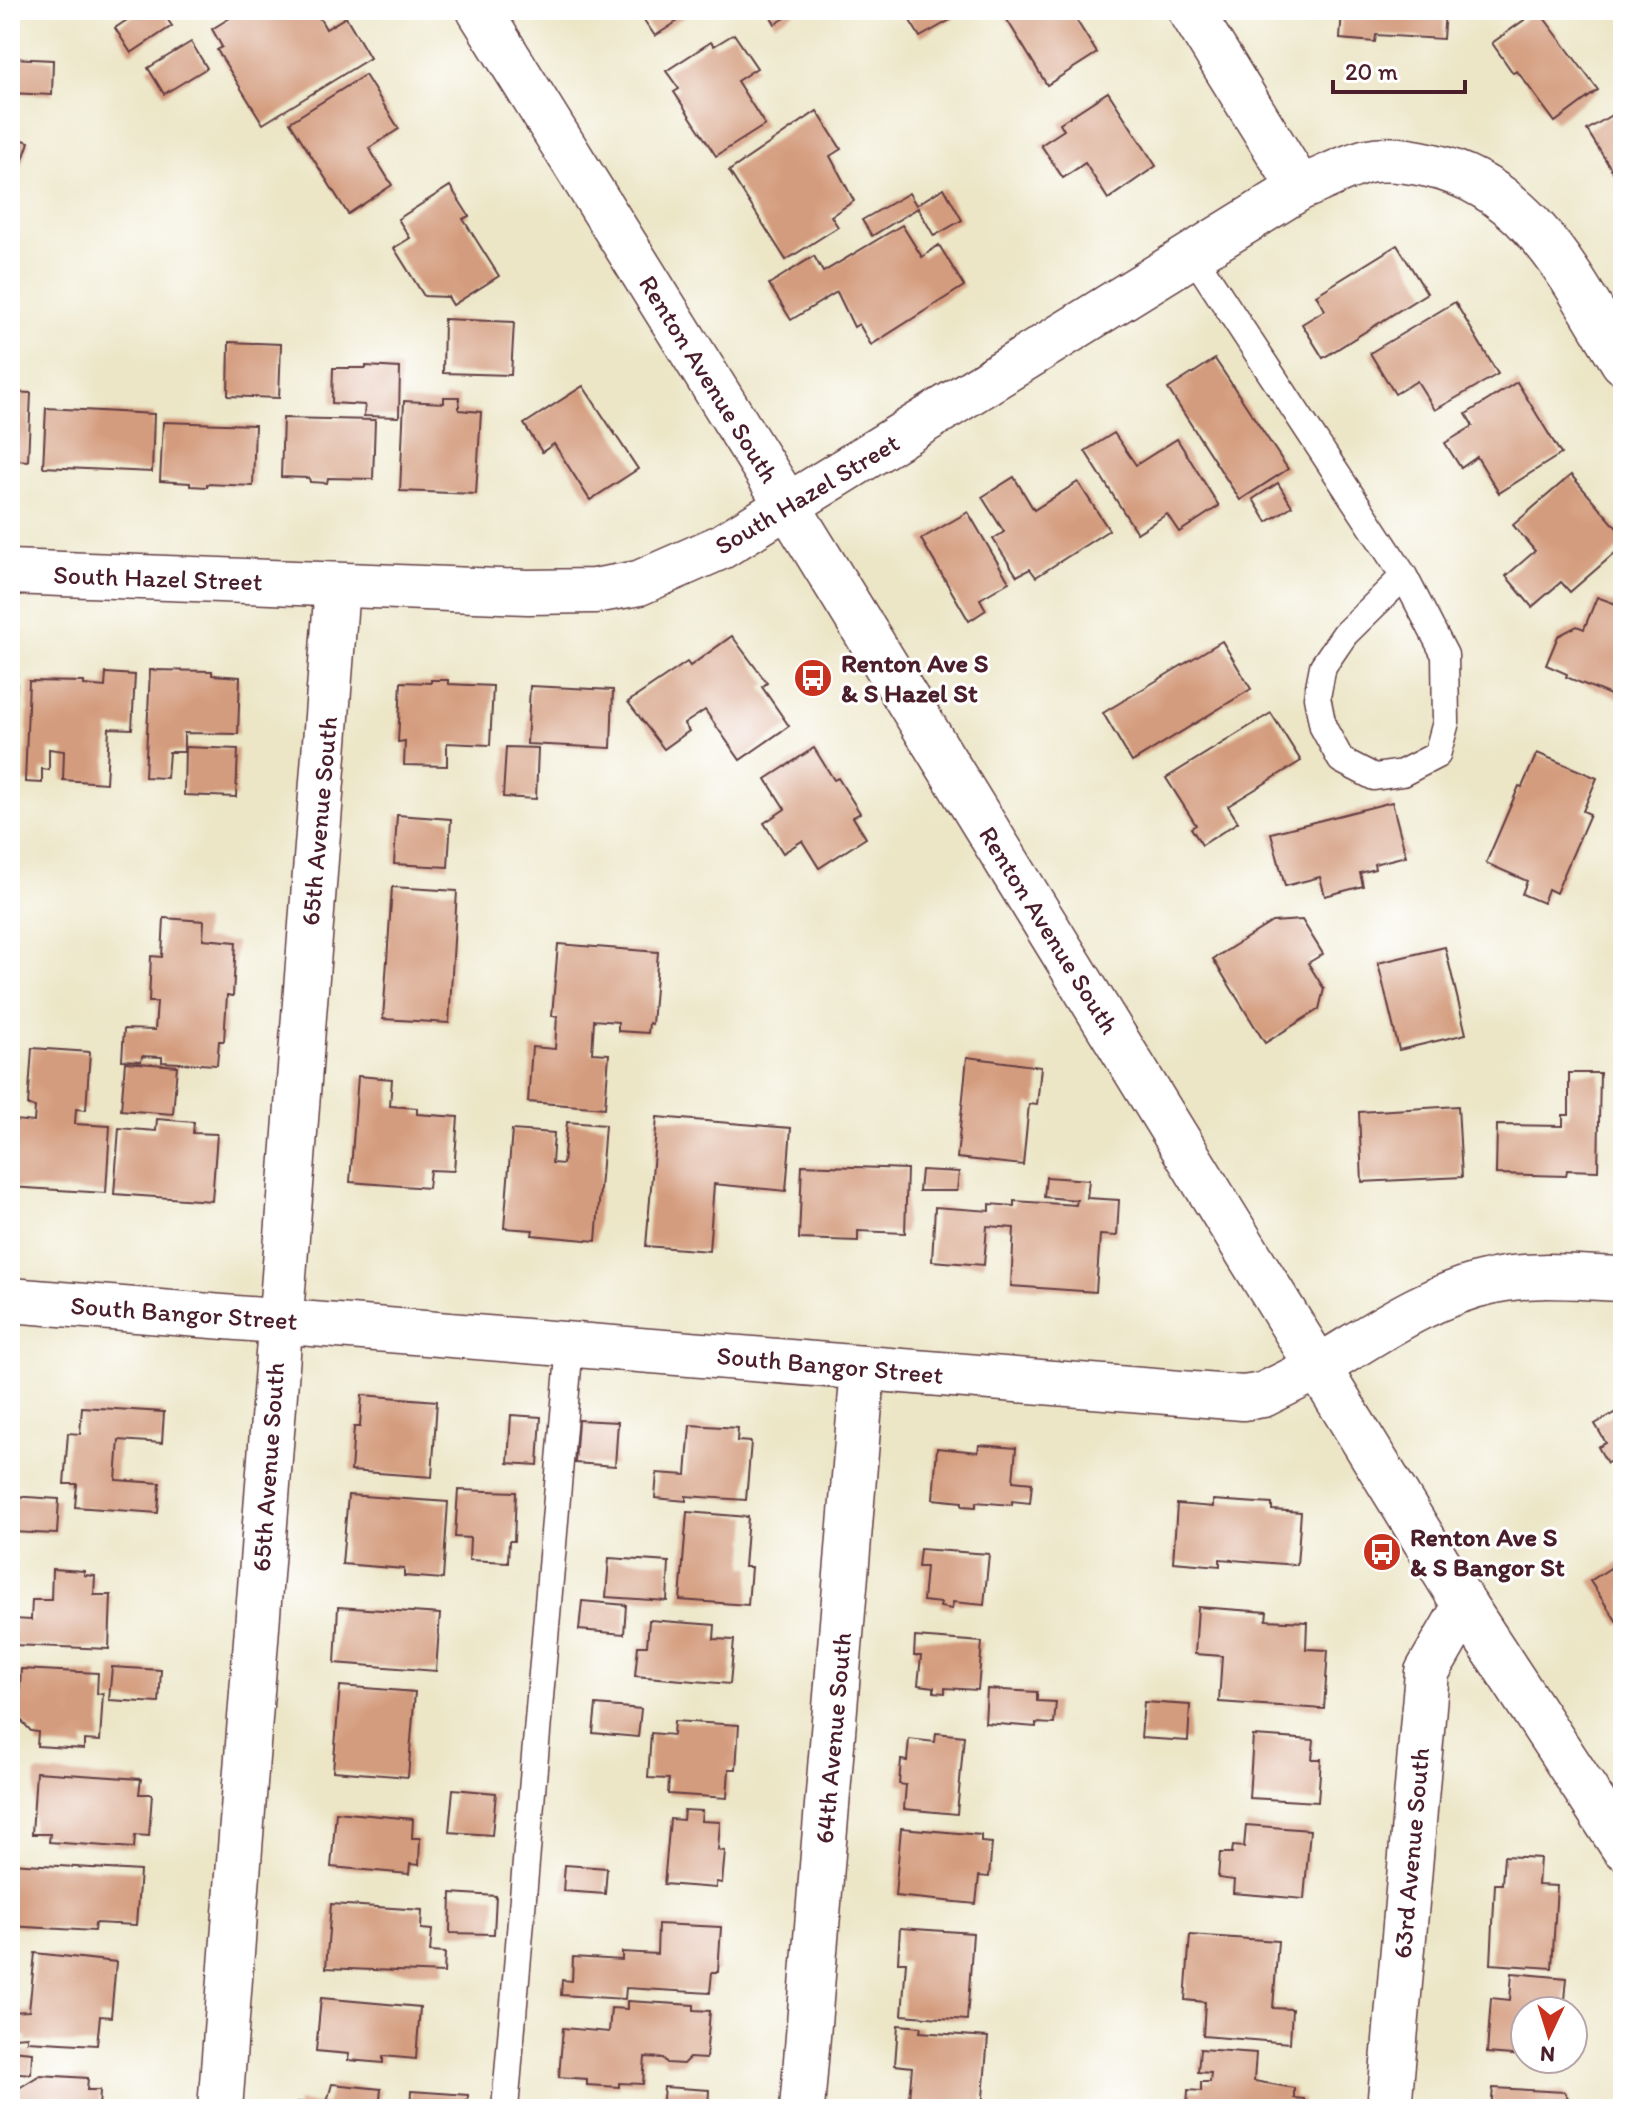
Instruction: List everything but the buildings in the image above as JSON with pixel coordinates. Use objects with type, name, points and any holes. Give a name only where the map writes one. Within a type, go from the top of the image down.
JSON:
[{"type":"street","name":"Renton Avenue South","points":[[479,10],[1465,1606],[1623,1847]]},
{"type":"street","points":[[1190,10],[1300,188],[1368,161],[1407,160],[1448,169],[1485,185],[1519,210],[1551,248],[1623,362]]},
{"type":"street","name":"South Hazel Street","points":[[10,572],[337,586],[594,591],[639,583],[721,547],[1300,188]]},
{"type":"street","name":"65th Avenue South","points":[[220,2109],[337,586]]},
{"type":"street","name":"South Bangor Street","points":[[10,1300],[1243,1398],[1263,1395],[1319,1367],[1434,1301],[1459,1291],[1496,1280],[1549,1276],[1623,1279]]},
{"type":"street","name":"64th Avenue South","points":[[802,2109],[863,1368]]},
{"type":"street","name":"63rd Avenue South","points":[[1389,2109],[1427,1672],[1465,1606]]},
{"type":"lane","points":[[1193,255],[1404,576],[1445,655],[1446,722],[1437,755],[1402,773],[1374,777],[1341,760],[1323,727],[1317,697],[1323,666],[1345,634],[1404,576]]},
{"type":"lane","points":[[505,2109],[570,1344]]},
{"type":"place","name":"Renton Ave S & S Hazel St","points":[[813,678]]},
{"type":"place","name":"Renton Ave S & S Bangor St","points":[[1382,1552]]}]
